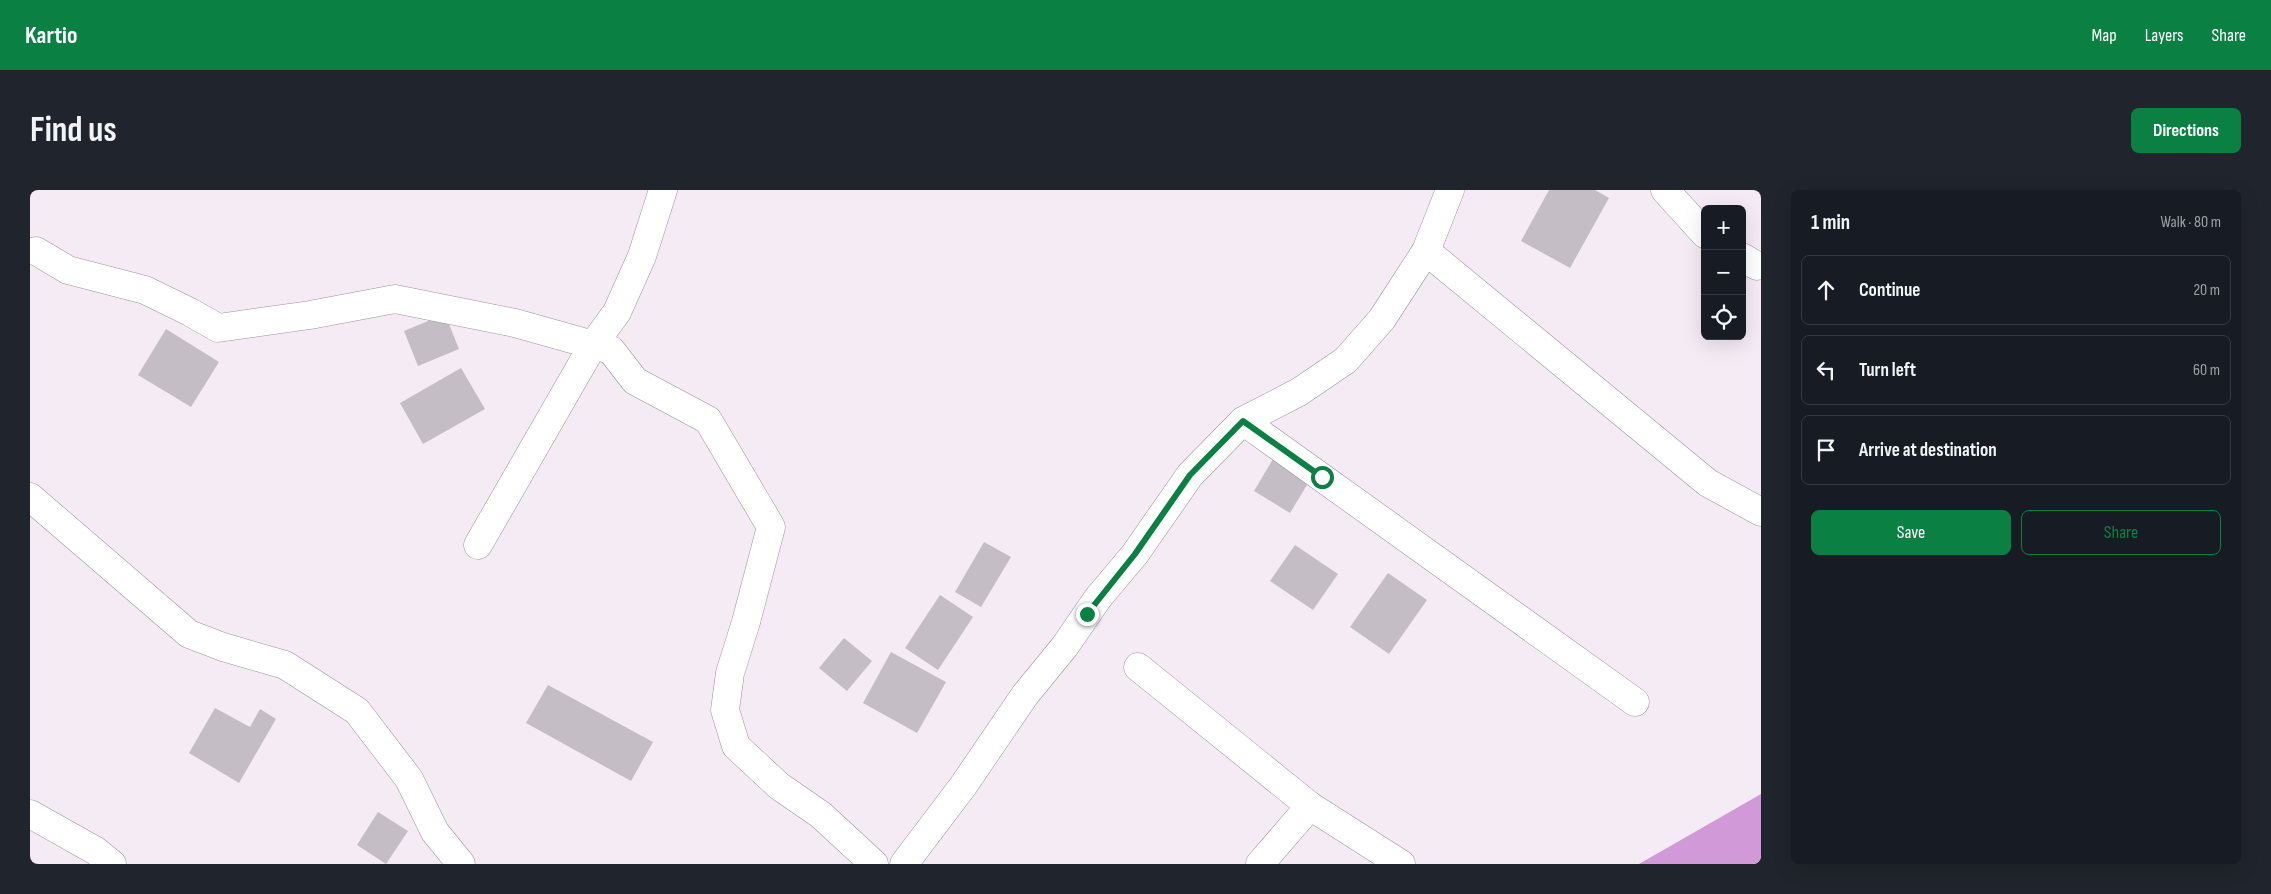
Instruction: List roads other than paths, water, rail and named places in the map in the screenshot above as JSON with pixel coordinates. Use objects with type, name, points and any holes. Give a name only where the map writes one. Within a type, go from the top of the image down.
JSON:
[{"type":"street","points":[[478,545],[593,345],[617,312],[642,256],[663,190]]},
{"type":"street","points":[[904,864],[963,786],[1025,695],[1065,646],[1098,598],[1135,554],[1190,475],[1243,421],[1299,392],[1346,360],[1382,319],[1426,251],[1450,190]]},
{"type":"street","points":[[1665,190],[1701,230]]},
{"type":"street","points":[[36,251],[68,270],[145,290],[218,328],[310,315],[395,299],[514,323],[612,350],[635,380],[708,420],[771,527],[746,622],[730,673],[725,710],[736,746],[778,786],[821,815],[874,864]]},
{"type":"street","points":[[1426,251],[1708,483],[1761,512]]},
{"type":"street","points":[[1243,421],[1635,702]]},
{"type":"street","points":[[30,497],[189,634],[223,647],[285,665],[357,711],[409,779],[435,832],[460,864]]},
{"type":"street","points":[[1138,667],[1310,806],[1400,864]]},
{"type":"street","points":[[1260,864],[1310,806]]},
{"type":"street","points":[[30,814],[96,851],[112,864]]}]
